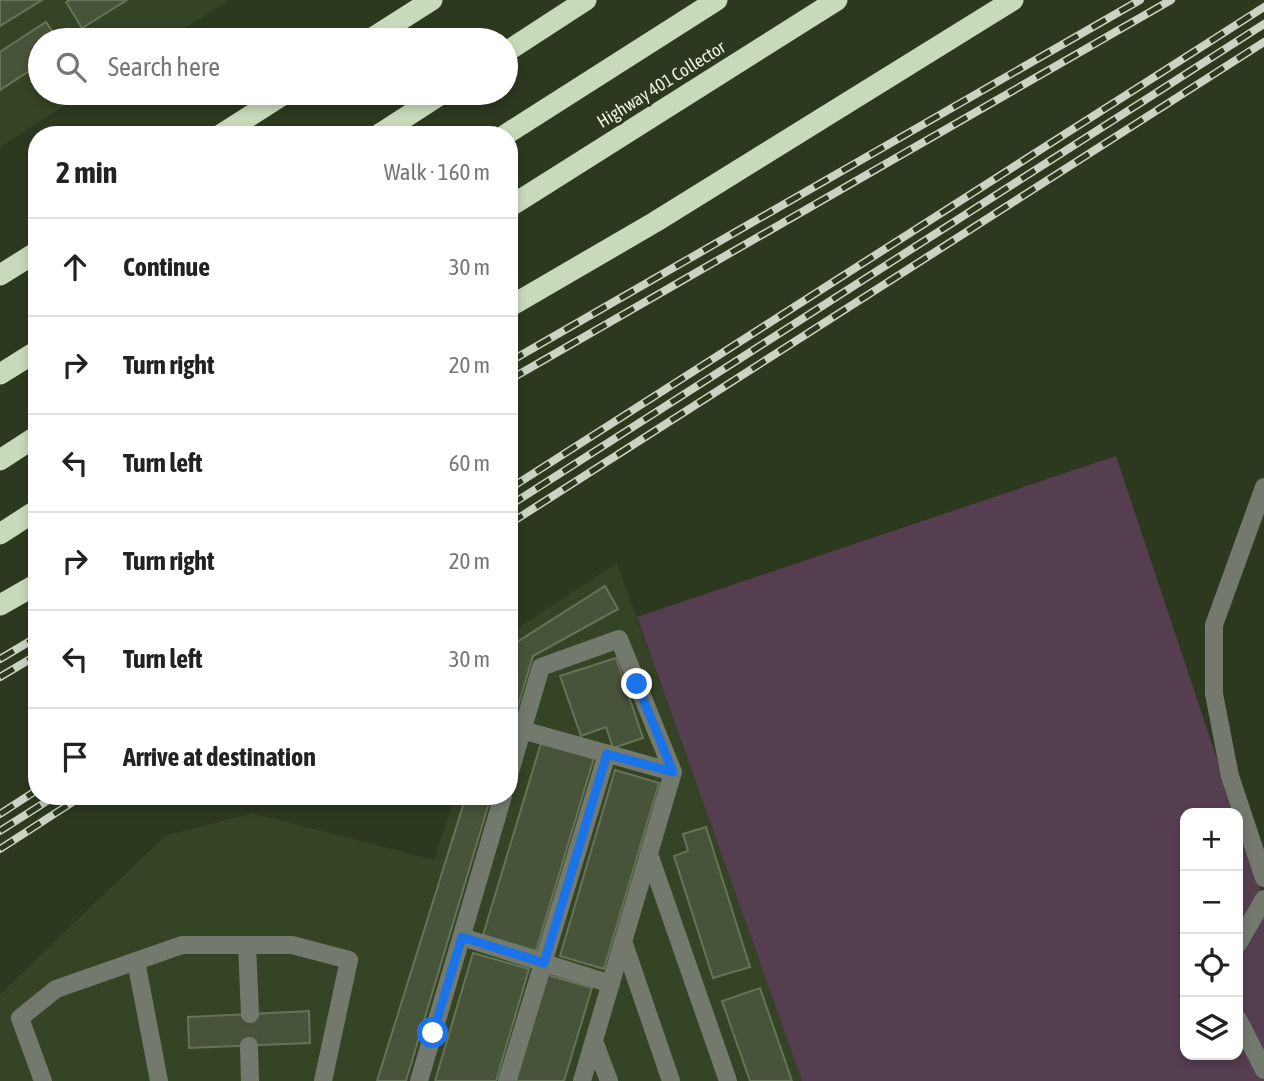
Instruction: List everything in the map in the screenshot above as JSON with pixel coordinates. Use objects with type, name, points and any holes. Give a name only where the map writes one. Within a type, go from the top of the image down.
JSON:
[{"type":"highway","points":[[388,28],[432,0]]},
{"type":"highway","points":[[518,44],[586,0]]},
{"type":"highway","points":[[518,127],[717,0]]},
{"type":"highway","name":"Highway 401 Collector","points":[[518,201],[837,0]]},
{"type":"highway","points":[[518,302],[655,222],[1013,0]]},
{"type":"highway","points":[[234,126],[267,105]]},
{"type":"highway","points":[[392,126],[424,105]]},
{"type":"highway","points":[[0,275],[28,258]]},
{"type":"highway","points":[[0,374],[28,357]]},
{"type":"highway","points":[[0,460],[28,442]]},
{"type":"highway","points":[[0,534],[28,516]]},
{"type":"highway","points":[[0,605],[28,589]]},
{"type":"lane","points":[[1264,487],[1214,625],[1214,694],[1230,776],[1264,878]]},
{"type":"lane","points":[[518,744],[541,667],[619,639],[673,772],[582,1081]]},
{"type":"lane","points":[[522,730],[673,772]]},
{"type":"lane","points":[[507,1081],[607,754]]},
{"type":"lane","points":[[419,1081],[500,805]]},
{"type":"lane","points":[[649,854],[728,1081]]},
{"type":"lane","points":[[1243,935],[1264,899]]},
{"type":"lane","points":[[462,937],[611,984]]},
{"type":"lane","points":[[623,941],[671,1081]]},
{"type":"lane","points":[[43,1081],[20,1017],[56,989],[182,945],[292,945],[349,960],[323,1081]]},
{"type":"lane","points":[[247,945],[250,1014]]},
{"type":"lane","points":[[136,961],[159,1081]]},
{"type":"lane","points":[[1243,1029],[1264,1070]]},
{"type":"lane","points":[[594,1041],[609,1081]]},
{"type":"lane","points":[[249,1046],[250,1081]]},
{"type":"shaded area","points":[[0,0],[229,0],[185,28],[28,28],[28,105],[65,105],[33,126],[28,126],[28,129],[0,147]]},
{"type":"shaded area","points":[[1116,456],[1233,808],[1180,808],[1180,1060],[1243,1060],[1243,837],[1264,901],[1264,1081],[802,1081],[637,617]]},
{"type":"shaded area","points":[[617,563],[802,1081],[0,1081],[0,994],[165,836],[252,813],[434,860],[452,805],[518,805],[518,628]]},
{"type":"building","points":[[0,0],[42,0],[0,26]]},
{"type":"building","points":[[127,0],[82,28],[66,2]]},
{"type":"building","points":[[46,22],[50,28],[37,28]]},
{"type":"building","points":[[28,34],[28,72],[0,90],[0,52]]},
{"type":"building","points":[[605,586],[618,609],[533,656],[518,706],[518,641]]},
{"type":"building","points":[[616,658],[643,738],[613,748],[606,727],[581,736],[560,676]]},
{"type":"building","points":[[541,743],[594,758],[536,951],[483,935]]},
{"type":"building","points":[[615,770],[659,783],[604,969],[560,956]]},
{"type":"building","points":[[463,805],[488,805],[406,1081],[377,1081]]},
{"type":"building","points":[[706,827],[750,967],[713,978],[674,856],[688,851],[683,834]]},
{"type":"building","points":[[473,953],[529,969],[496,1081],[435,1081]]},
{"type":"building","points":[[548,975],[592,988],[564,1081],[516,1081]]},
{"type":"building","points":[[760,988],[792,1081],[750,1081],[722,1001]]},
{"type":"building","points":[[309,1011],[310,1043],[189,1048],[188,1017]]},
{"type":"tunnel","points":[[249,1046],[250,1014]]},
{"type":"railway","points":[[518,357],[1140,0]]},
{"type":"railway","points":[[518,375],[1171,0]]},
{"type":"railway","points":[[518,483],[1264,7]]},
{"type":"railway","points":[[518,500],[1264,24]]},
{"type":"railway","points":[[518,518],[1264,42]]},
{"type":"railway","points":[[0,659],[28,642]]},
{"type":"railway","points":[[0,677],[28,660]]},
{"type":"railway","points":[[0,814],[28,796]]},
{"type":"railway","points":[[0,831],[41,805]]},
{"type":"railway","points":[[0,849],[68,805]]},
{"type":"route","points":[[433,1033],[462,937],[544,963],[607,754],[673,772],[637,684]]}]
